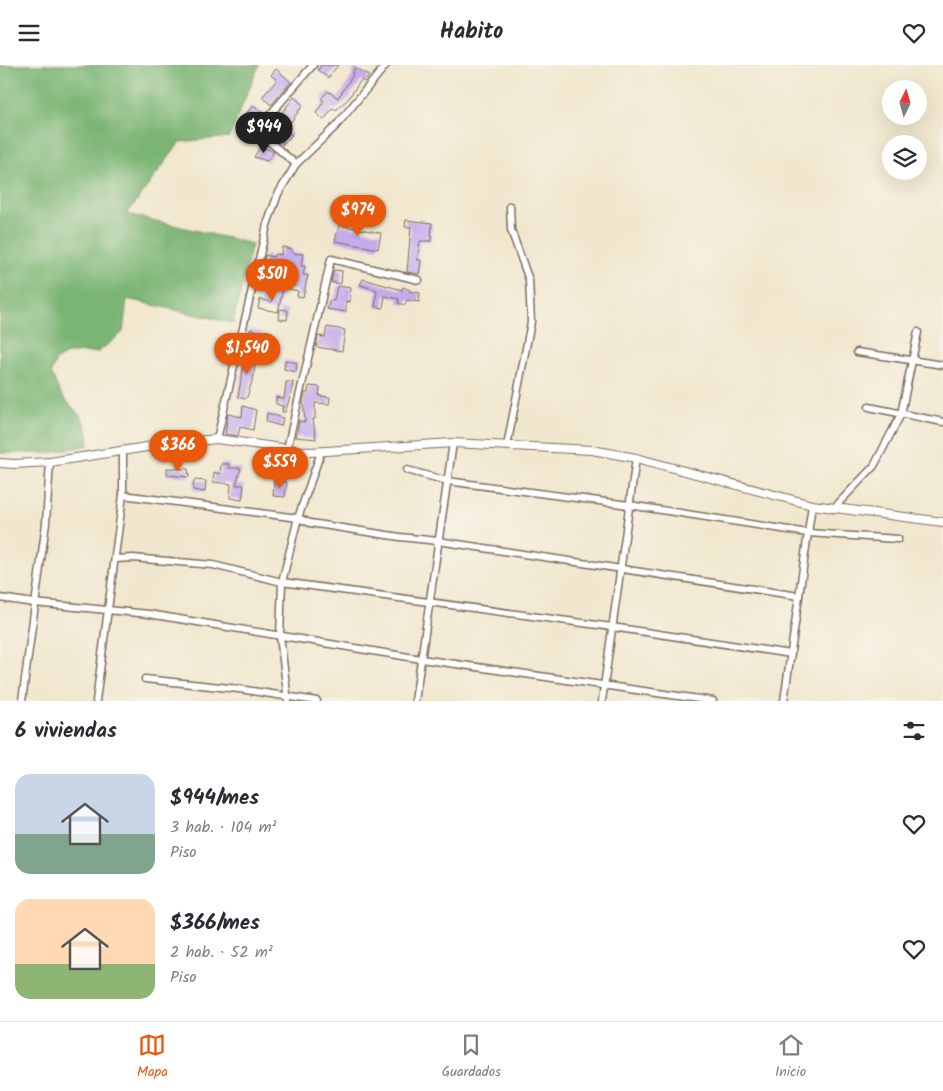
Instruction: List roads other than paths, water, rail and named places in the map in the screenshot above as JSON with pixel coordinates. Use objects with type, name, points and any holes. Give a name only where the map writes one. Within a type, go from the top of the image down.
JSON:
[{"type":"street","points":[[296,164],[271,143],[254,133],[313,65]]},
{"type":"street","points":[[217,439],[266,225],[278,194],[296,164],[336,127],[386,65]]},
{"type":"street","points":[[507,445],[531,322],[529,280],[511,231],[510,205]]},
{"type":"street","points":[[287,449],[331,259],[419,280]]},
{"type":"street","points":[[833,509],[874,466],[901,413],[918,332]]},
{"type":"street","points":[[858,352],[943,365]]},
{"type":"street","points":[[868,407],[943,422]]},
{"type":"street","points":[[0,463],[50,462],[166,444],[217,439],[310,452],[453,443],[592,450],[636,458],[812,505],[943,522]]},
{"type":"street","points":[[415,701],[453,443]]},
{"type":"street","points":[[96,701],[123,495],[123,451]]},
{"type":"street","points":[[288,699],[280,635],[282,582],[298,518],[321,451]]},
{"type":"street","points":[[602,701],[636,458]]},
{"type":"street","points":[[22,701],[46,523],[50,462]]},
{"type":"street","points":[[407,470],[447,481],[629,505],[808,533],[898,539]]},
{"type":"street","points":[[123,495],[298,518],[310,523],[799,596]]},
{"type":"street","points":[[784,701],[812,505]]},
{"type":"street","points":[[115,559],[133,558],[213,565],[282,582],[612,627],[791,654]]},
{"type":"street","points":[[0,598],[150,614],[421,659],[713,701]]},
{"type":"street","points":[[145,679],[288,699],[317,701]]}]
